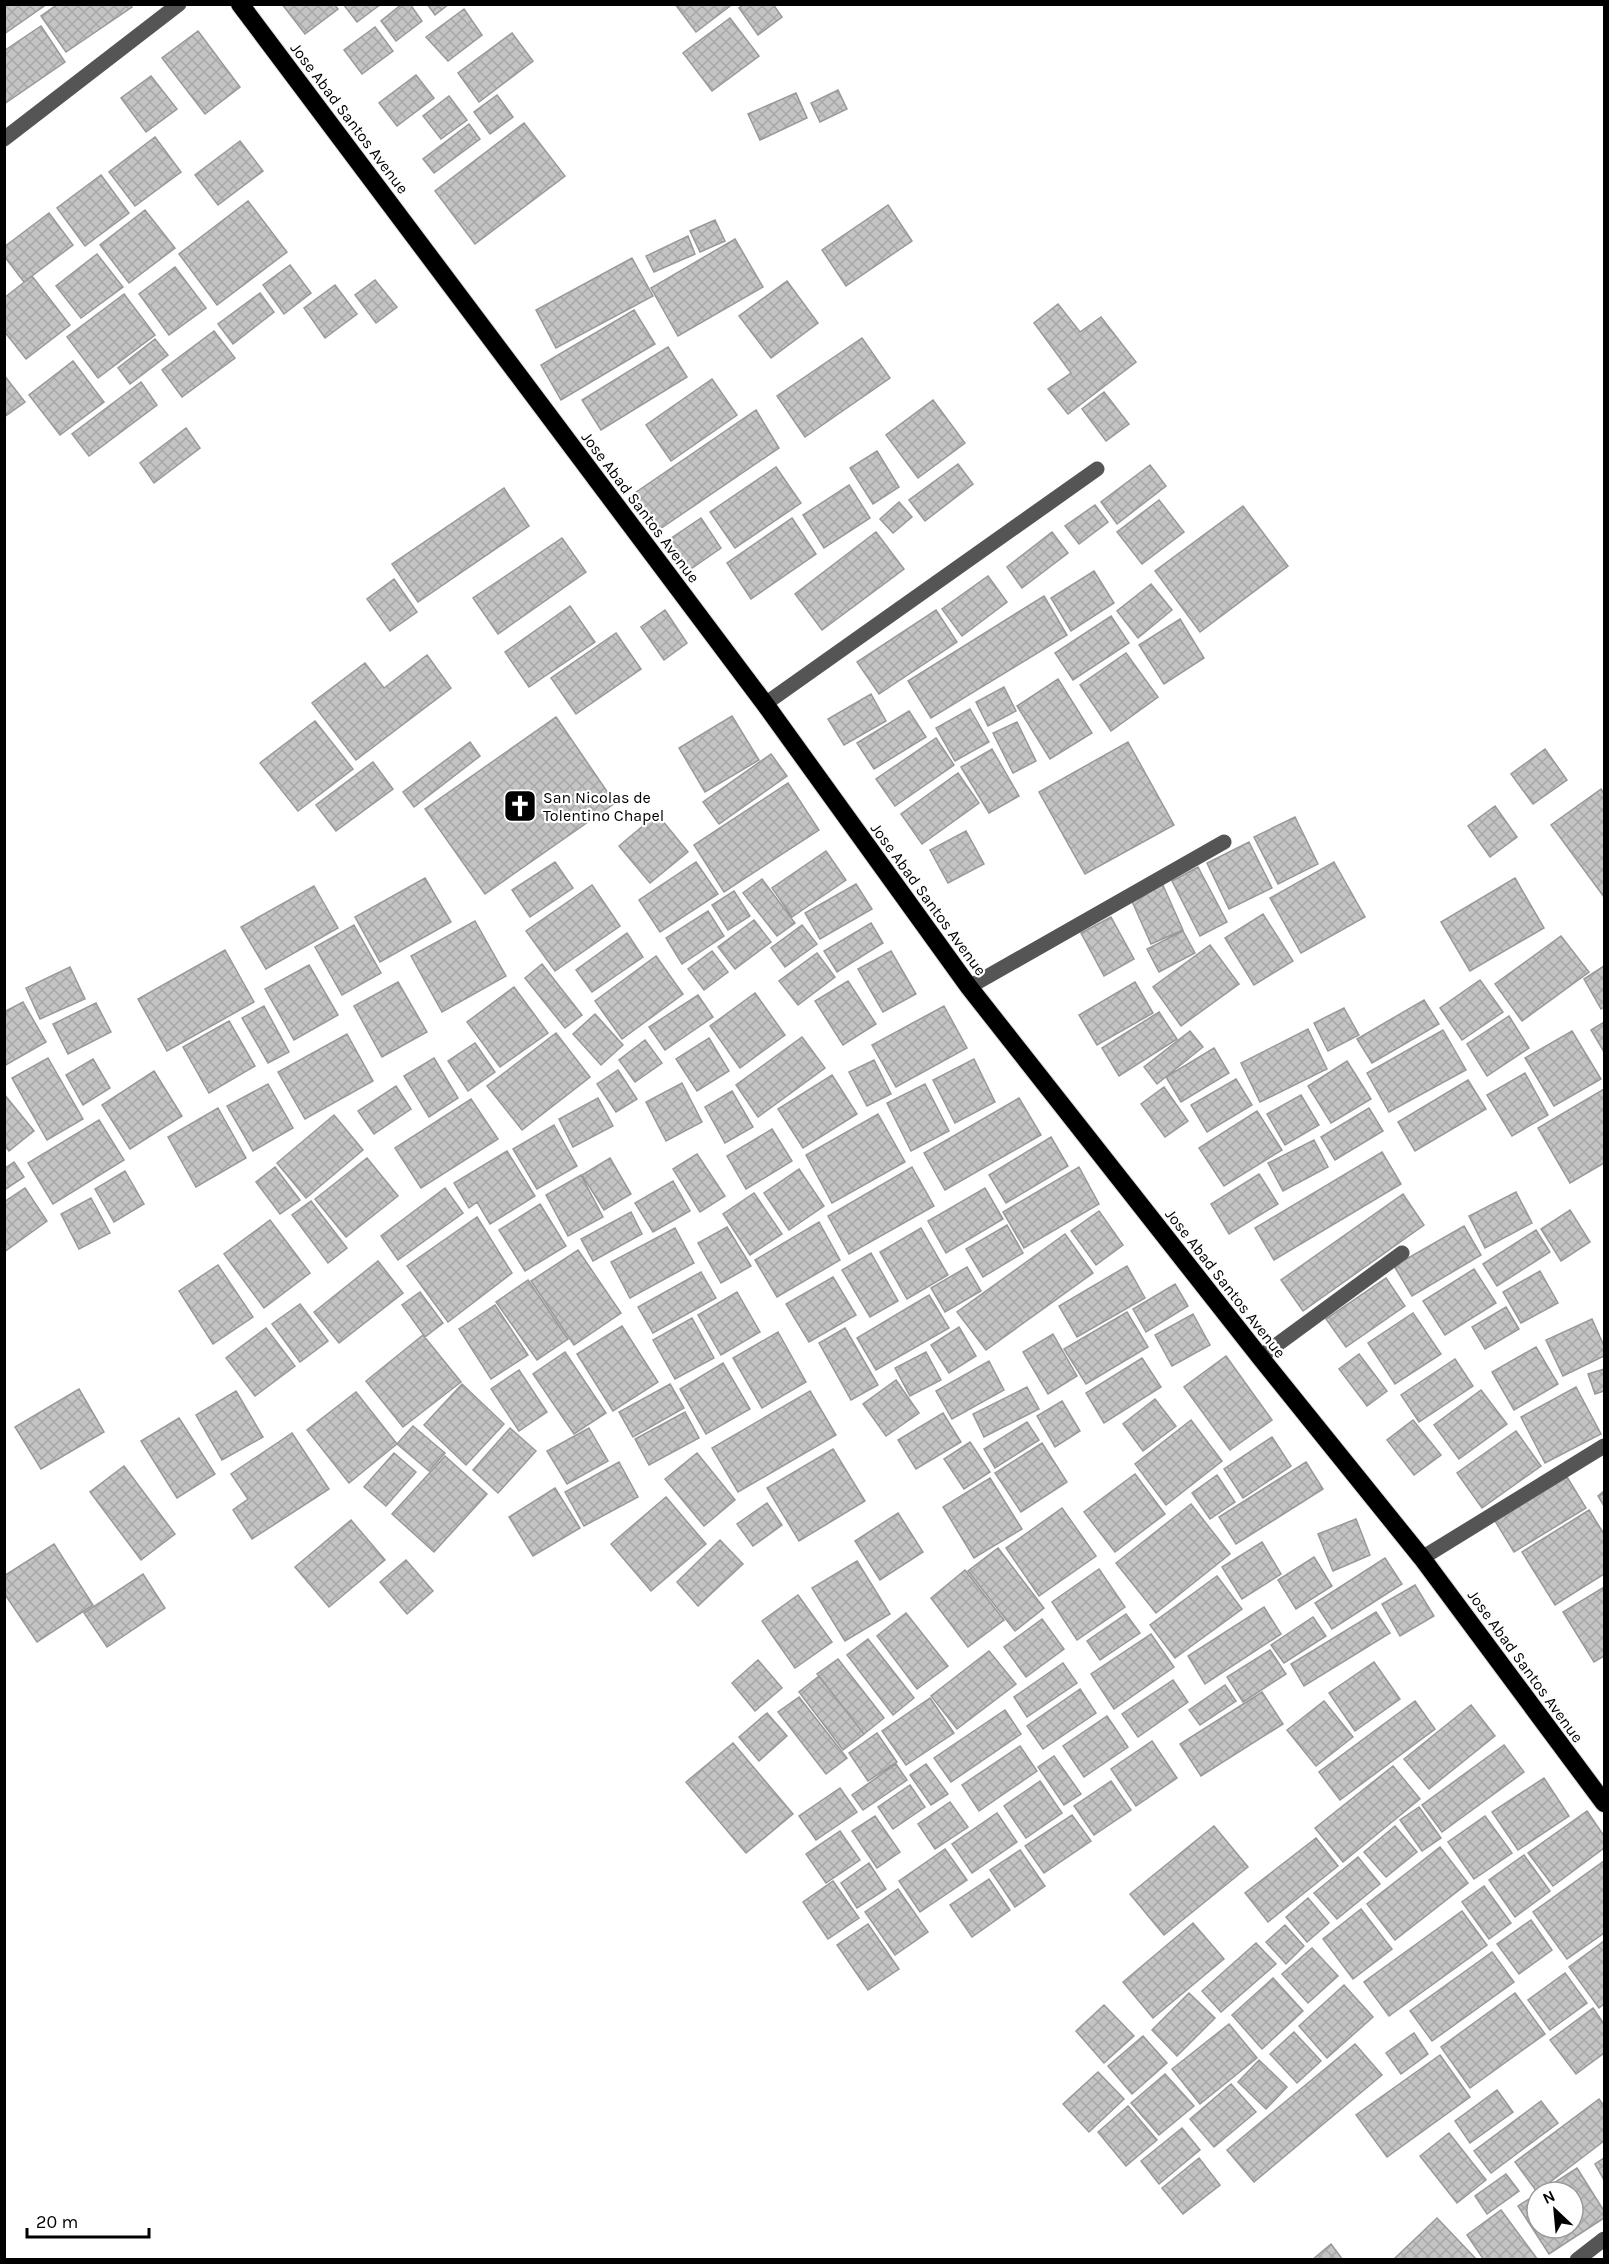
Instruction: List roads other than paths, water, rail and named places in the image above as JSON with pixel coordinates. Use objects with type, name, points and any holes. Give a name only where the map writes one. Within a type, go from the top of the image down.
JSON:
[{"type":"highway","name":"Jose Abad Santos Avenue","points":[[240,4],[765,704],[969,987],[1260,1357],[1422,1558],[1605,1803]]},
{"type":"street","points":[[4,139],[178,4]]},
{"type":"street","points":[[765,704],[1097,469]]},
{"type":"street","points":[[969,987],[1224,842]]},
{"type":"street","points":[[1260,1357],[1401,1253]]},
{"type":"street","points":[[1422,1558],[1605,1446]]},
{"type":"street","points":[[1577,2259],[1605,2239]]},
{"type":"place","name":"San Nicolas de Tolentino Chapel","points":[[520,806]]}]
